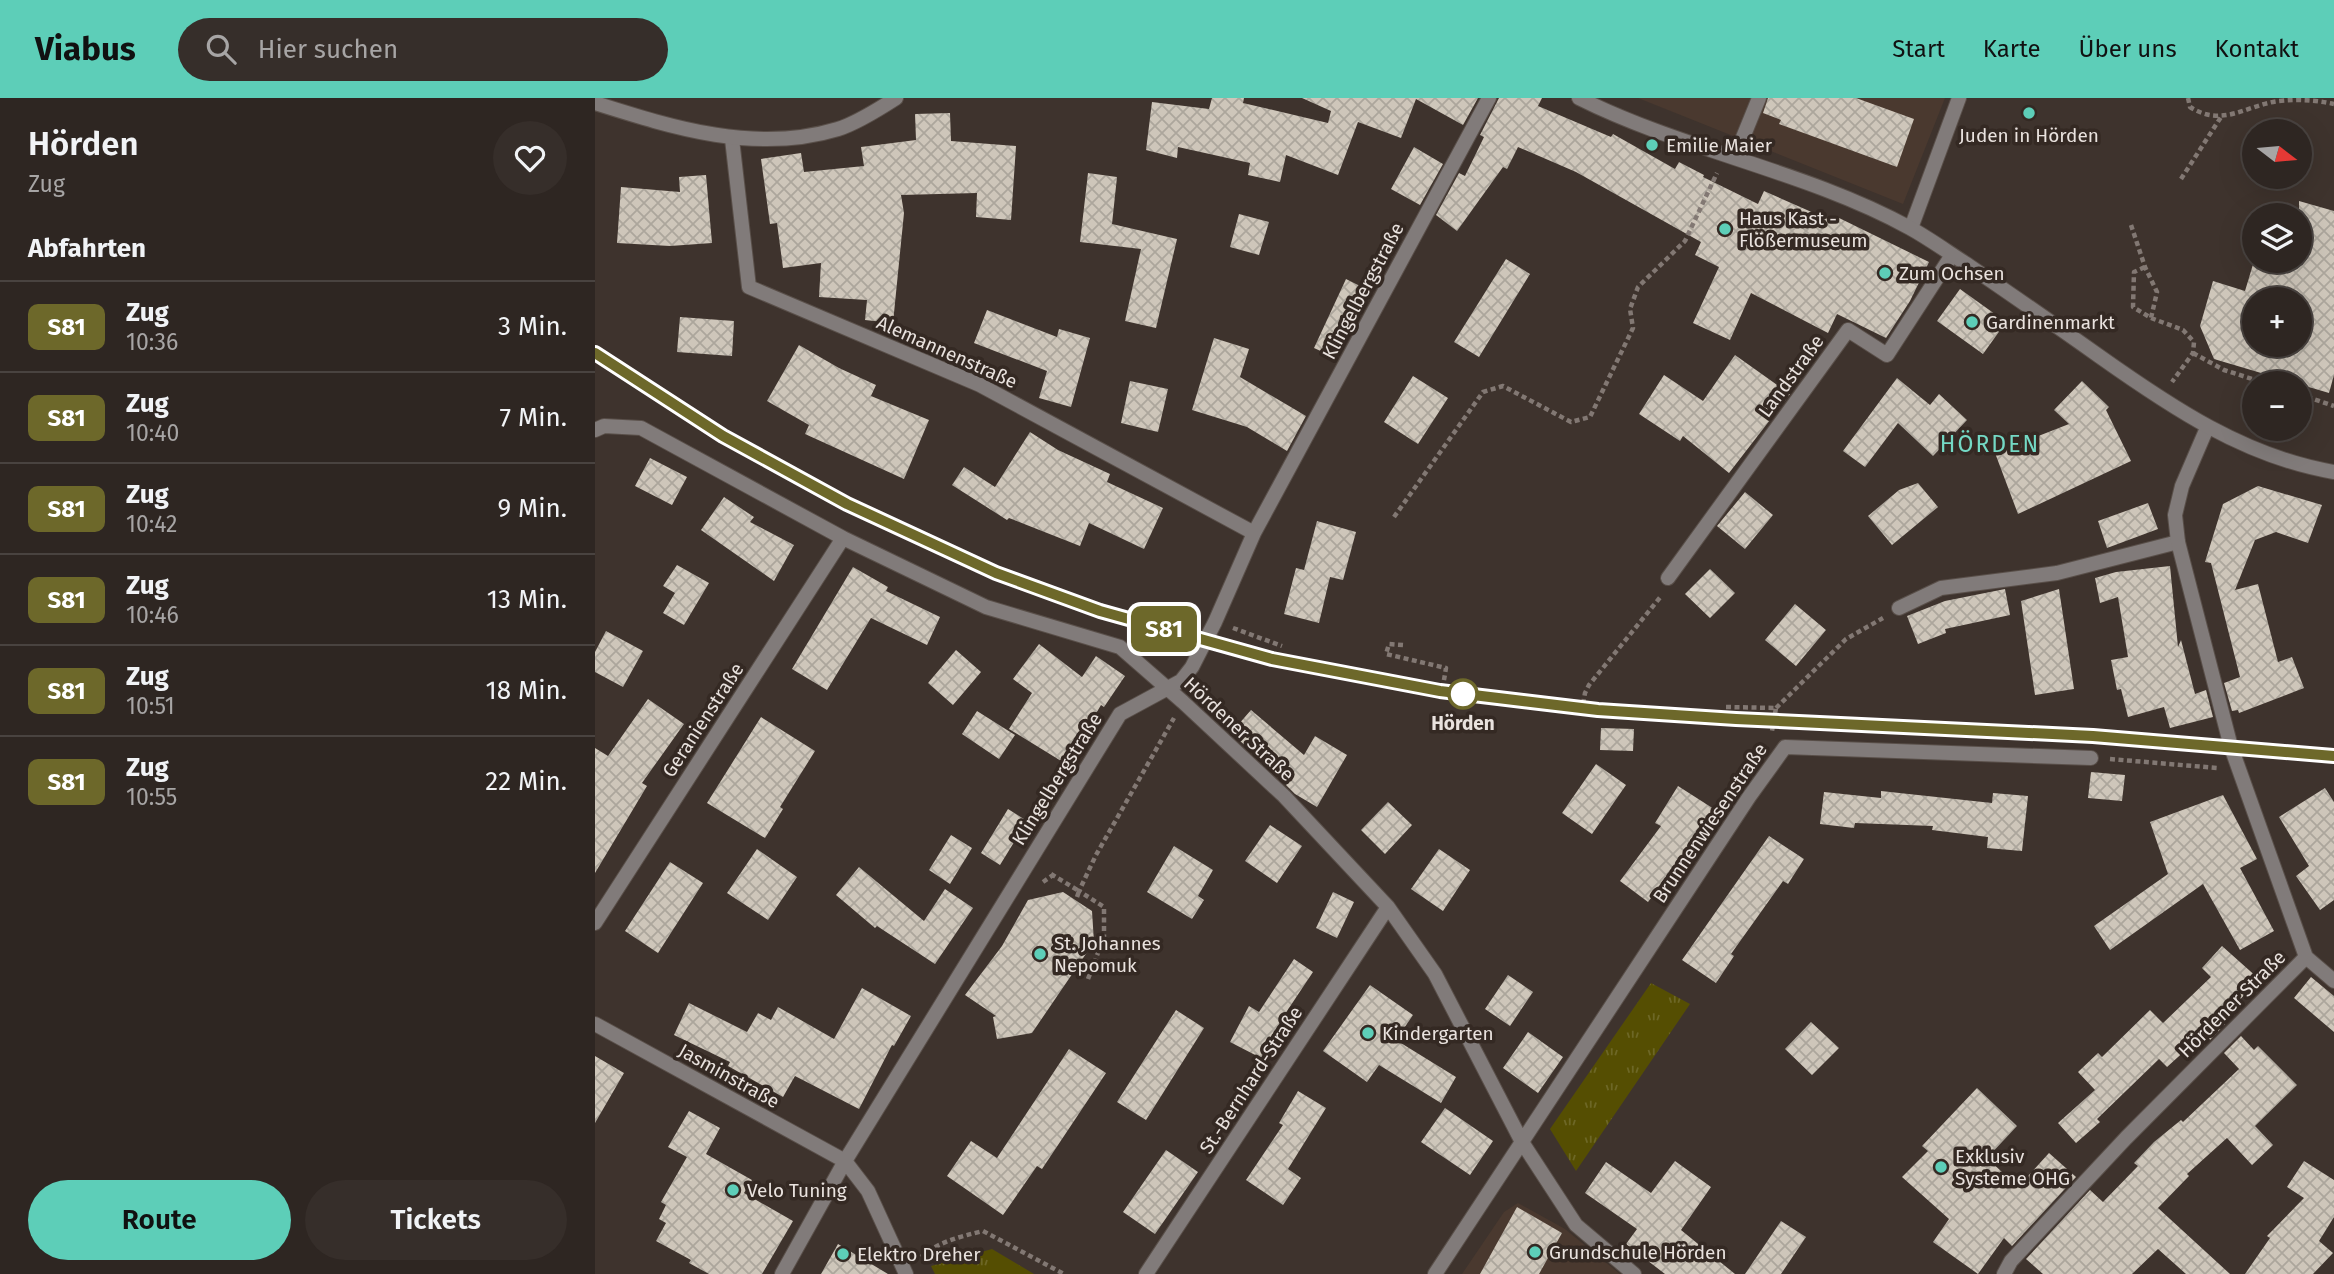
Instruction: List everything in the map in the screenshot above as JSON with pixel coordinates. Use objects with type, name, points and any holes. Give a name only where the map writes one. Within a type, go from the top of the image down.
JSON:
[{"type":"street","points":[[595,103],[666,125],[732,139],[789,140],[841,128],[896,98]]},
{"type":"street","name":"Klingelbergstraße","points":[[782,1274],[845,1161],[1120,714],[1181,681],[1192,667],[1254,533],[1489,98]]},
{"type":"street","points":[[1579,98],[1609,113],[1865,206],[1911,228],[2160,399],[2207,428],[2259,451],[2334,472]]},
{"type":"street","points":[[1730,155],[1759,98]]},
{"type":"street","points":[[1911,228],[1959,98]]},
{"type":"street","name":"Alemannenstraße","points":[[732,139],[749,287],[980,385],[1254,533]]},
{"type":"street","name":"Landstraße","points":[[1668,578],[1848,330],[1887,355],[1952,255]]},
{"type":"street","name":"Hördener Straße","points":[[595,430],[604,426],[641,428],[843,538],[986,607],[1120,647],[1284,796],[1388,907],[1435,974],[1522,1142],[1576,1225],[1635,1274]]},
{"type":"street","name":"Hördener Straße","points":[[2004,1274],[2011,1261],[2126,1138],[2306,957],[2239,770],[2178,542],[2175,516],[2182,486],[2207,428]]},
{"type":"street","name":"Geranienstraße","points":[[595,923],[843,538]]},
{"type":"street","points":[[1899,608],[1941,587],[2057,573],[2178,542]]},
{"type":"street","name":"Brunnenwiesenstraße","points":[[1435,1274],[1785,747],[2091,758]]},
{"type":"street","name":"St.-Bernhard-Straße","points":[[1146,1274],[1388,907]]},
{"type":"street","points":[[2306,957],[2334,981]]},
{"type":"street","name":"Jasminstraße","points":[[595,1024],[845,1161]]},
{"type":"street","points":[[845,1161],[868,1191],[906,1273]]},
{"type":"path","points":[[2188,98],[2190,107],[2200,114],[2221,117],[2277,102],[2310,99],[2334,104]]},
{"type":"path","points":[[2181,179],[2221,117]]},
{"type":"path","points":[[1394,517],[1483,392],[1503,386],[1571,422],[1590,417],[1633,328],[1630,309],[1638,287],[1685,241],[1730,155]]},
{"type":"path","points":[[2131,225],[2145,267],[2157,292],[2151,318]]},
{"type":"path","points":[[2145,267],[2134,272],[2133,307],[2151,318],[2183,330],[2194,342],[2193,353],[2160,399]]},
{"type":"path","points":[[2193,353],[2224,370],[2242,376]]},
{"type":"path","points":[[2312,398],[2334,406]]},
{"type":"path","points":[[1584,704],[1589,685],[1670,585],[1668,578]]},
{"type":"path","points":[[1785,747],[1771,742],[1776,708],[1846,639],[1899,608]]},
{"type":"path","points":[[1234,629],[1282,646]]},
{"type":"path","points":[[1403,645],[1389,644],[1386,654],[1446,668],[1443,686]]},
{"type":"path","points":[[1076,900],[1096,855],[1183,702]]},
{"type":"path","points":[[1726,707],[1776,708]]},
{"type":"path","points":[[2091,758],[2239,770]]},
{"type":"path","points":[[1047,871],[1104,907],[1104,936],[1088,979]]},
{"type":"path","points":[[906,1273],[934,1246],[983,1231],[1064,1274]]},
{"type":"shaded area","points":[[1638,98],[1945,98],[1903,204]]},
{"type":"shaded area","name":"Grundschule Hörden","points":[[1518,1203],[1565,1229],[1620,1274],[1462,1274],[1504,1212]]},
{"type":"green space","points":[[1651,983],[1690,1004],[1576,1171],[1550,1129]]},
{"type":"green space","points":[[992,1249],[1034,1274],[935,1274],[931,1266]]},
{"type":"building","points":[[1212,98],[1244,98],[1243,103],[1328,123],[1331,111],[1302,98],[1478,98],[1463,125],[1416,99],[1401,138],[1358,122],[1338,175],[1286,155],[1280,182],[1248,175],[1250,163],[1178,147],[1177,158],[1146,150],[1152,102],[1209,109]]},
{"type":"building","points":[[1499,98],[1542,98],[1538,106],[1611,137],[1613,134],[1675,169],[1679,162],[1758,204],[1764,191],[1832,221],[1835,216],[1929,262],[1910,301],[1886,338],[1837,314],[1828,333],[1751,293],[1730,340],[1693,323],[1719,267],[1695,255],[1701,242],[1576,172],[1518,147],[1507,169],[1503,167],[1457,231],[1436,215],[1459,173],[1465,176],[1484,137],[1480,135]]},
{"type":"building","points":[[1768,98],[1856,98],[1914,119],[1897,167],[1779,124],[1781,120],[1763,113]]},
{"type":"building","points":[[950,113],[951,141],[1016,146],[1011,220],[976,217],[977,193],[901,195],[904,213],[893,323],[865,320],[867,300],[819,297],[821,263],[783,268],[777,223],[770,224],[761,159],[801,153],[804,172],[864,166],[861,147],[916,140],[915,114]]},
{"type":"building","points":[[1414,147],[1443,164],[1420,205],[1391,189]]},
{"type":"building","points":[[1088,173],[1117,177],[1112,224],[1177,239],[1156,328],[1125,321],[1141,249],[1080,242]]},
{"type":"building","points":[[706,175],[712,243],[670,246],[617,243],[621,187],[680,192],[679,177]]},
{"type":"building","points":[[2312,205],[2334,211],[2334,375],[2329,393],[2312,388],[2312,371],[2255,371],[2214,359],[2200,326],[2213,281],[2242,290],[2242,357],[2312,357],[2312,287],[2246,287],[2250,273],[2312,273]]},
{"type":"building","points":[[1239,214],[1269,222],[1259,255],[1230,247]]},
{"type":"building","points":[[1506,259],[1530,274],[1479,357],[1454,342]]},
{"type":"building","points":[[1346,279],[1368,290],[1336,358],[1314,348]]},
{"type":"building","name":"Gardinenmarkt","points":[[1960,289],[2006,322],[1983,354],[1937,321]]},
{"type":"building","points":[[987,310],[1057,337],[1059,329],[1090,338],[1071,407],[1039,398],[1047,371],[974,343]]},
{"type":"building","points":[[680,317],[734,321],[732,356],[677,352]]},
{"type":"building","points":[[1214,338],[1249,349],[1240,377],[1306,416],[1287,451],[1247,427],[1192,410]]},
{"type":"building","points":[[799,345],[876,385],[871,396],[929,420],[904,479],[805,434],[809,425],[767,401]]},
{"type":"building","points":[[1735,355],[1790,394],[1729,473],[1683,436],[1680,441],[1639,414],[1664,375],[1703,401]]},
{"type":"building","points":[[1413,376],[1448,398],[1418,444],[1384,422]]},
{"type":"building","points":[[1897,378],[1930,405],[1939,394],[1967,420],[1933,456],[1898,423],[1865,467],[1843,451]]},
{"type":"building","points":[[1130,381],[1168,389],[1158,432],[1121,423]]},
{"type":"building","points":[[2082,381],[2109,407],[2106,410],[2131,461],[2018,514],[1995,453],[2069,424],[2054,410]]},
{"type":"building","points":[[1030,432],[1058,450],[1110,474],[1107,482],[1163,508],[1144,549],[1089,523],[1080,546],[1009,518],[1007,520],[952,485],[964,467],[995,487]]},
{"type":"building","points":[[650,458],[687,477],[672,505],[635,486]]},
{"type":"building","points":[[1918,483],[1938,507],[1892,545],[1868,516],[1899,490]]},
{"type":"building","points":[[2258,486],[2322,505],[2308,543],[2276,532],[2255,540],[2235,590],[2258,584],[2278,662],[2292,657],[2304,688],[2239,713],[2238,710],[2232,711],[2224,683],[2240,677],[2211,563],[2205,562],[2223,504]]},
{"type":"building","points":[[1745,492],[1773,515],[1745,549],[1717,526]]},
{"type":"building","points":[[724,497],[754,517],[750,522],[794,545],[774,581],[701,530]]},
{"type":"building","points":[[2148,503],[2158,529],[2107,548],[2098,521]]},
{"type":"building","points":[[1317,521],[1356,532],[1343,580],[1330,577],[1319,623],[1284,614],[1296,568],[1304,570]]},
{"type":"building","points":[[677,565],[709,583],[684,625],[663,613],[675,593],[663,586]]},
{"type":"building","points":[[2170,566],[2178,647],[2181,640],[2195,694],[2206,690],[2213,717],[2170,728],[2164,707],[2128,717],[2121,689],[2117,690],[2111,660],[2128,657],[2118,597],[2100,603],[2095,578],[2116,572]]},
{"type":"building","points":[[853,567],[888,587],[886,591],[940,617],[927,645],[871,618],[827,690],[792,669]]},
{"type":"building","points":[[1710,569],[1735,593],[1710,618],[1685,594]]},
{"type":"building","points":[[2005,589],[2010,615],[1945,629],[1946,633],[1918,644],[1907,616],[1945,601]]},
{"type":"building","points":[[2059,589],[2074,689],[2035,695],[2021,601]]},
{"type":"building","points":[[1795,604],[1826,630],[1796,666],[1765,640]]},
{"type":"building","points":[[606,631],[643,651],[623,687],[595,672],[595,652]]},
{"type":"building","points":[[1039,644],[1082,677],[1096,656],[1125,676],[1104,707],[1101,705],[1066,764],[1009,729],[1032,693],[1013,679]]},
{"type":"building","points":[[956,650],[981,672],[953,705],[928,683]]},
{"type":"building","points":[[648,699],[684,724],[642,783],[647,786],[595,873],[595,748],[608,756]]},
{"type":"building","points":[[1251,710],[1304,755],[1315,736],[1347,755],[1317,807],[1295,794],[1286,785],[1288,783],[1231,733]]},
{"type":"building","points":[[977,711],[1015,735],[999,759],[962,734]]},
{"type":"building","points":[[761,717],[815,751],[780,807],[783,809],[765,838],[707,803]]},
{"type":"building","points":[[1601,728],[1634,729],[1633,751],[1600,750]]},
{"type":"building","points":[[1596,764],[1626,785],[1592,834],[1562,813]]},
{"type":"building","points":[[2091,772],[2125,775],[2122,801],[2088,798]]},
{"type":"building","points":[[1678,786],[1714,809],[1648,902],[1620,881],[1661,826],[1655,823]]},
{"type":"building","points":[[2325,788],[2334,802],[2334,900],[2320,910],[2296,876],[2309,866],[2279,817]]},
{"type":"building","points":[[1881,791],[1992,803],[1993,793],[2028,796],[2022,851],[1987,848],[1988,837],[1932,830],[1933,826],[1855,823],[1854,828],[1820,824],[1824,792],[1881,798]]},
{"type":"building","points":[[2223,795],[2257,859],[2240,868],[2274,931],[2240,950],[2203,884],[2110,950],[2094,926],[2168,874],[2150,822]]},
{"type":"building","points":[[1388,802],[1412,825],[1385,854],[1361,830]]},
{"type":"building","points":[[1008,809],[1027,821],[1000,865],[981,853]]},
{"type":"building","points":[[1270,825],[1302,846],[1277,883],[1245,861]]},
{"type":"building","points":[[951,835],[972,848],[950,884],[929,870]]},
{"type":"building","points":[[1769,836],[1804,859],[1788,884],[1783,881],[1731,954],[1734,956],[1716,983],[1682,960]]},
{"type":"building","points":[[1174,846],[1213,870],[1198,896],[1204,900],[1192,919],[1147,892]]},
{"type":"building","points":[[757,849],[797,877],[768,920],[727,893]]},
{"type":"building","points":[[1439,849],[1470,870],[1443,911],[1411,889]]},
{"type":"building","points":[[670,862],[703,883],[658,953],[625,931]]},
{"type":"building","points":[[859,867],[924,921],[945,889],[973,908],[935,964],[877,926],[875,928],[836,895]]},
{"type":"building","name":"St. Johannes Nepomuk","points":[[1063,892],[1092,911],[1094,942],[1032,1033],[997,1039],[993,1017],[996,1016],[965,995],[1002,946],[1028,900]]},
{"type":"building","points":[[1333,892],[1354,902],[1337,938],[1316,928]]},
{"type":"building","points":[[2222,946],[2259,979],[2223,1018],[2227,1022],[2210,1040],[2208,1037],[2203,1042],[2199,1038],[2167,1067],[2159,1059],[2097,1119],[2100,1122],[2076,1143],[2058,1123],[2095,1090],[2078,1072],[2098,1053],[2102,1057],[2150,1010],[2163,1023],[2211,977],[2202,968]]},
{"type":"building","points":[[1294,959],[1313,972],[1283,1017],[1261,1058],[1230,1042],[1249,1006],[1259,1012]]},
{"type":"building","points":[[1508,975],[1533,992],[1510,1026],[1485,1009]]},
{"type":"building","points":[[2311,977],[2334,996],[2334,1032],[2294,998]]},
{"type":"building","name":"Kindergarten","points":[[1370,985],[1413,1015],[1396,1040],[1456,1077],[1441,1103],[1379,1065],[1367,1082],[1323,1051]]},
{"type":"building","points":[[862,988],[911,1016],[894,1046],[892,1045],[859,1109],[795,1076],[783,1097],[728,1066],[730,1062],[674,1035],[689,1003],[747,1032],[758,1013],[771,1020],[778,1007],[834,1039]]},
{"type":"building","points":[[1176,1010],[1204,1028],[1146,1120],[1117,1102]]},
{"type":"building","points":[[1811,1022],[1839,1048],[1812,1075],[1785,1049]]},
{"type":"building","points":[[1528,1032],[1563,1057],[1538,1093],[1503,1068]]},
{"type":"building","points":[[2241,1036],[2254,1050],[2258,1046],[2297,1085],[2255,1126],[2273,1145],[2252,1165],[2227,1138],[2187,1174],[2189,1176],[2158,1208],[2230,1274],[2186,1274],[2158,1249],[2132,1274],[2043,1274],[2026,1259],[2090,1190],[2103,1202],[2138,1166],[2134,1163],[2154,1142],[2181,1120],[2183,1122],[2239,1069],[2224,1053]]},
{"type":"building","points":[[1069,1049],[1106,1073],[1042,1169],[1037,1166],[1003,1215],[947,1176],[971,1141],[997,1158]]},
{"type":"building","points":[[595,1056],[624,1073],[595,1123]]},
{"type":"building","points":[[1977,1088],[2017,1126],[1987,1158],[2018,1187],[2049,1153],[2076,1177],[2012,1246],[2004,1238],[1978,1274],[1933,1242],[1949,1219],[1902,1177],[1928,1151],[1922,1146]]},
{"type":"building","points":[[1298,1091],[1326,1108],[1288,1169],[1301,1178],[1283,1205],[1246,1180],[1283,1125],[1279,1123]]},
{"type":"building","points":[[1445,1108],[1493,1141],[1470,1175],[1421,1142]]},
{"type":"building","points":[[689,1111],[720,1128],[706,1154],[752,1180],[744,1193],[793,1221],[762,1274],[709,1274],[689,1263],[691,1260],[656,1241],[666,1223],[659,1219],[666,1205],[661,1202],[687,1157],[668,1147]]},
{"type":"building","points":[[1166,1150],[1198,1172],[1155,1234],[1123,1212]]},
{"type":"building","points":[[1675,1161],[1711,1187],[1681,1230],[1735,1274],[1665,1274],[1626,1244],[1637,1229],[1585,1193],[1606,1162],[1651,1193]]},
{"type":"building","points":[[2304,1161],[2334,1180],[2334,1217],[2319,1241],[2333,1253],[2313,1274],[2245,1274],[2270,1238],[2267,1236],[2304,1198],[2287,1187]]},
{"type":"building","points":[[1517,1207],[1562,1233],[1539,1274],[1480,1274]]},
{"type":"building","points":[[1781,1221],[1806,1237],[1781,1274],[1745,1274]]},
{"type":"building","name":"Elektro Dreher","points":[[838,1244],[888,1274],[821,1274]]},
{"type":"railway","points":[[595,353],[757,456],[891,526],[960,557],[1015,581],[1080,604],[1145,624],[1299,664],[1388,683],[1479,697],[1625,712],[2132,738],[2334,756]]},
{"type":"train","name":"S81","points":[[595,353],[723,436],[847,504],[996,573],[1100,611],[1272,659],[1440,691],[1598,710],[2093,736],[2334,756]]},
{"type":"place","name":"Juden in Hörden","points":[[2029,113]]},
{"type":"place","name":"Emilie Maier","points":[[1652,145]]},
{"type":"place","name":"Haus Kast - Flößermuseum","points":[[1725,229]]},
{"type":"place","name":"Zum Ochsen","points":[[1885,273]]},
{"type":"place","name":"Gardinenmarkt","points":[[1972,322]]},
{"type":"place","name":"Hörden","points":[[1463,694]]},
{"type":"place","name":"St. Johannes Nepomuk","points":[[1040,954]]},
{"type":"place","name":"Kindergarten","points":[[1368,1033]]},
{"type":"place","name":"Exklusiv Systeme OHG","points":[[1941,1167]]},
{"type":"place","name":"Velo Tuning","points":[[733,1190]]},
{"type":"place","name":"Grundschule Hörden","points":[[1535,1252]]},
{"type":"place","name":"Elektro Dreher","points":[[843,1254]]},
{"type":"district","name":"HÖRDEN","points":[[1990,444]]}]
